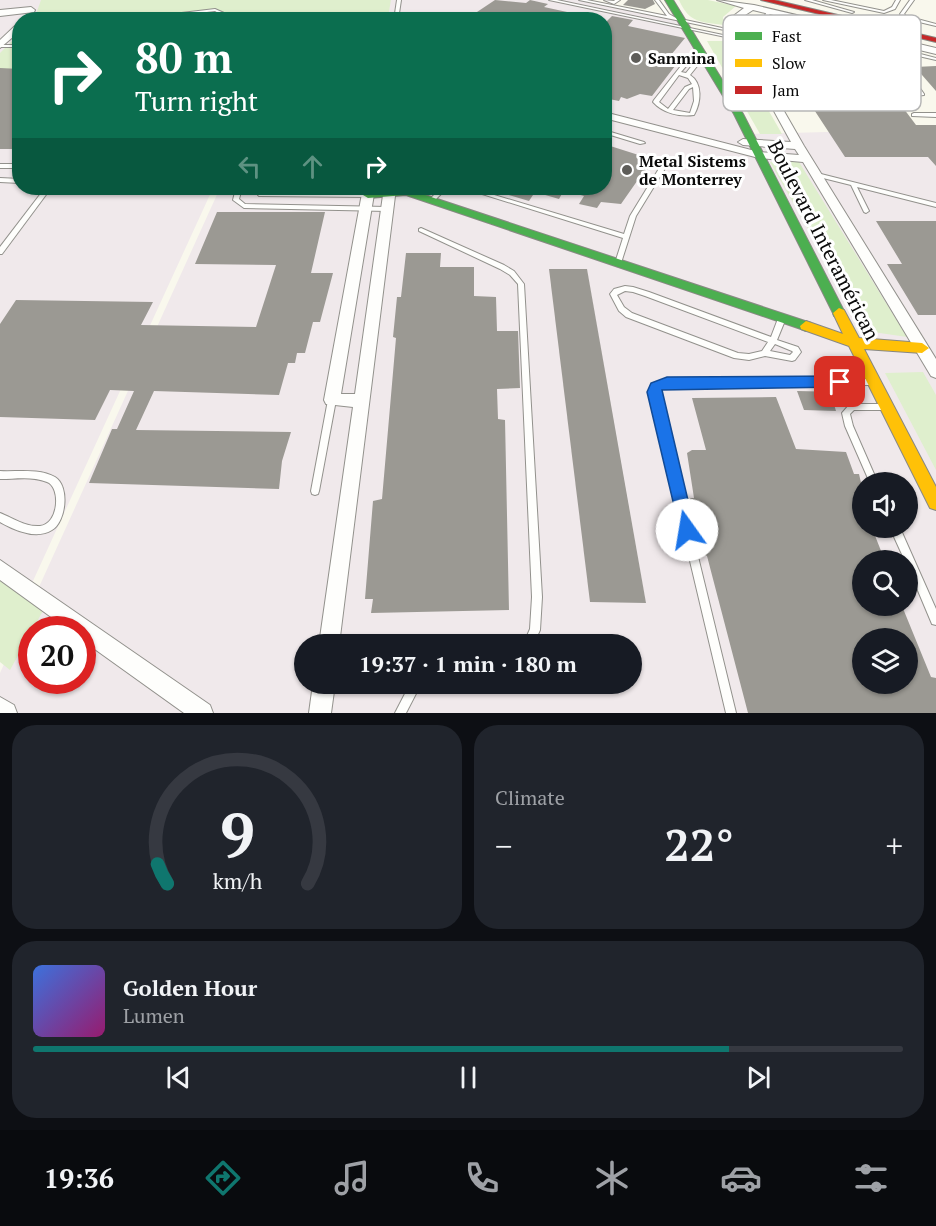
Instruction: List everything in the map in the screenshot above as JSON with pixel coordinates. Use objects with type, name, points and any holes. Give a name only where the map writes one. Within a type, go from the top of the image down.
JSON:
[{"type":"main road","name":"Boulevard Interamérican","points":[[669,0],[723,90]]},
{"type":"main road","points":[[799,0],[865,15]]},
{"type":"main road","points":[[767,8],[804,15]]},
{"type":"main road","points":[[921,28],[936,31]]},
{"type":"main road","points":[[921,37],[936,40]]},
{"type":"main road","name":"Boulevard Interamérican","points":[[735,111],[876,382],[936,504]]},
{"type":"main road","points":[[416,195],[856,343],[922,348]]},
{"type":"street","points":[[0,13],[31,10],[34,0]]},
{"type":"street","points":[[721,0],[793,15]]},
{"type":"street","points":[[738,15],[743,11],[767,8]]},
{"type":"street","points":[[921,47],[936,51]]},
{"type":"street","points":[[612,108],[756,150],[799,146]]},
{"type":"street","name":"Boulevard Interamérican","points":[[779,111],[936,372]]},
{"type":"street","points":[[612,117],[756,150],[807,159]]},
{"type":"street","points":[[330,634],[389,195]]},
{"type":"street","points":[[362,401],[332,400],[367,197]]},
{"type":"street","points":[[0,568],[202,713]]},
{"type":"street","points":[[320,713],[323,694]]},
{"type":"street","points":[[0,708],[6,713]]},
{"type":"lane","points":[[551,0],[609,9],[723,32]]},
{"type":"lane","points":[[581,0],[609,9]]},
{"type":"lane","points":[[606,0],[614,3],[618,0]]},
{"type":"lane","points":[[657,0],[668,15],[686,25],[723,32]]},
{"type":"lane","points":[[807,0],[852,12]]},
{"type":"lane","points":[[825,0],[884,12],[894,8],[898,0]]},
{"type":"lane","points":[[903,15],[912,0]]},
{"type":"lane","points":[[197,12],[215,10],[220,12]]},
{"type":"lane","points":[[921,21],[936,25]]},
{"type":"lane","points":[[921,55],[936,59]]},
{"type":"lane","points":[[678,73],[693,79],[697,99],[693,112],[682,114],[658,106],[656,102],[678,73],[688,61],[706,59]]},
{"type":"lane","points":[[687,75],[696,64],[706,59]]},
{"type":"lane","points":[[670,110],[687,88],[693,85]]},
{"type":"lane","points":[[914,115],[936,116]]},
{"type":"lane","points":[[612,134],[642,143]]},
{"type":"lane","points":[[618,263],[633,216],[666,162]]},
{"type":"lane","points":[[817,175],[936,205]]},
{"type":"lane","points":[[853,184],[866,211]]},
{"type":"lane","points":[[0,252],[43,195]]},
{"type":"lane","points":[[237,195],[236,200],[244,206],[367,197]]},
{"type":"lane","points":[[261,195],[367,197],[387,209]]},
{"type":"lane","points":[[432,200],[437,195]]},
{"type":"lane","points":[[489,195],[627,237]]},
{"type":"lane","points":[[421,230],[502,267],[512,273],[521,284],[537,597],[533,634]]},
{"type":"lane","points":[[627,288],[647,294],[795,349],[796,352],[792,358],[787,359],[765,353],[749,357],[738,356],[629,315],[621,309],[613,294],[618,289],[627,288]]},
{"type":"lane","points":[[765,353],[773,341],[782,318]]},
{"type":"lane","points":[[731,713],[654,392],[656,387],[667,383],[876,382]]},
{"type":"lane","points":[[315,491],[332,400]]},
{"type":"lane","points":[[869,472],[849,426],[846,413],[852,407],[888,407]]},
{"type":"lane","points":[[0,475],[47,478],[55,482],[59,491],[60,503],[58,516],[53,526],[46,529],[24,530],[0,517]]},
{"type":"lane","points":[[899,538],[936,620]]},
{"type":"lane","points":[[400,713],[410,694]]},
{"type":"shaded area","points":[[0,0],[303,0],[297,12],[12,12],[12,195],[210,195],[0,653]]},
{"type":"shaded area","points":[[306,0],[584,0],[689,22],[723,87],[723,111],[736,111],[748,134],[936,129],[936,713],[0,713],[0,673],[18,633],[18,694],[96,694],[96,616],[26,616],[217,195],[612,195],[612,12],[300,12]]},
{"type":"green space","points":[[41,0],[391,0],[389,12],[37,12]]},
{"type":"green space","points":[[679,0],[708,0],[736,6],[723,15],[723,25],[697,20],[683,8]]},
{"type":"green space","points":[[12,41],[12,95],[0,95],[0,53]]},
{"type":"green space","points":[[707,41],[723,41],[723,69]]},
{"type":"green space","points":[[747,111],[769,111],[782,134],[760,134]]},
{"type":"green space","points":[[770,162],[799,162],[907,337],[866,331]]},
{"type":"green space","points":[[923,372],[936,395],[936,470],[885,373]]},
{"type":"green space","points":[[0,578],[44,609],[40,616],[18,616],[18,656],[10,670],[0,662]]},
{"type":"building","points":[[495,0],[526,3],[530,0],[548,4],[544,7],[567,12],[477,12]]},
{"type":"building","points":[[628,0],[653,0],[655,4],[645,9],[623,5]]},
{"type":"building","name":"Sanmina","points":[[612,16],[633,20],[628,26],[685,38],[666,61],[675,66],[652,96],[640,94],[627,99],[621,97],[619,101],[612,100]]},
{"type":"building","points":[[936,66],[936,91],[921,74],[921,67]]},
{"type":"building","points":[[0,68],[12,69],[12,149],[0,149]]},
{"type":"building","points":[[815,111],[906,111],[916,125],[936,125],[936,166],[928,157],[845,157]]},
{"type":"building","name":"Metal Sistems de Monterrey","points":[[612,147],[648,158],[646,165],[650,166],[647,174],[642,174],[621,204],[601,202],[597,208],[579,204],[584,196],[581,195],[612,195]]},
{"type":"building","name":"Metal Sistems de Monterrey","points":[[509,195],[533,195],[529,201]]},
{"type":"building","name":"Metal Sistems de Monterrey","points":[[545,195],[561,195],[559,199]]},
{"type":"building","points":[[217,212],[325,212],[311,273],[333,273],[320,322],[313,322],[305,353],[297,353],[295,363],[288,363],[279,395],[154,391],[136,430],[291,432],[282,461],[279,489],[89,483],[112,429],[117,429],[134,391],[110,390],[95,420],[0,417],[0,324],[16,300],[153,302],[141,325],[256,327],[276,265],[195,264]]},
{"type":"building","points":[[876,221],[936,221],[936,315],[918,315],[887,264],[902,264]]},
{"type":"building","points":[[406,253],[441,253],[440,267],[474,267],[474,296],[496,297],[497,331],[518,331],[520,388],[497,389],[498,419],[505,420],[509,610],[371,613],[373,599],[365,599],[373,501],[382,499],[396,338],[393,337],[397,297],[401,297]]},
{"type":"building","points":[[549,269],[587,269],[646,603],[590,602]]},
{"type":"building","points":[[797,391],[842,392],[846,401],[833,401],[836,411],[804,410]]},
{"type":"building","points":[[776,397],[796,449],[846,452],[853,472],[852,538],[876,538],[881,550],[852,550],[852,616],[906,616],[911,628],[852,628],[852,694],[918,694],[918,645],[931,677],[936,678],[936,713],[748,713],[707,556],[701,554],[690,498],[694,498],[687,453],[692,450],[706,450],[692,398]]},
{"type":"traffic: fast","points":[[669,0],[723,87]]},
{"type":"traffic: fast","points":[[736,111],[839,313]]},
{"type":"traffic: fast","points":[[416,195],[806,326]]},
{"type":"traffic: slow","points":[[839,313],[936,503]]},
{"type":"traffic: slow","points":[[806,326],[856,343],[922,348]]},
{"type":"traffic: jam","points":[[765,0],[829,15]]},
{"type":"traffic: jam","points":[[921,36],[936,40]]},
{"type":"place","name":"Sanmina","points":[[636,58]]},
{"type":"place","name":"Metal Sistems de Monterrey","points":[[627,170]]},
{"type":"route","points":[[687,530],[654,392],[659,384],[840,382]]}]
